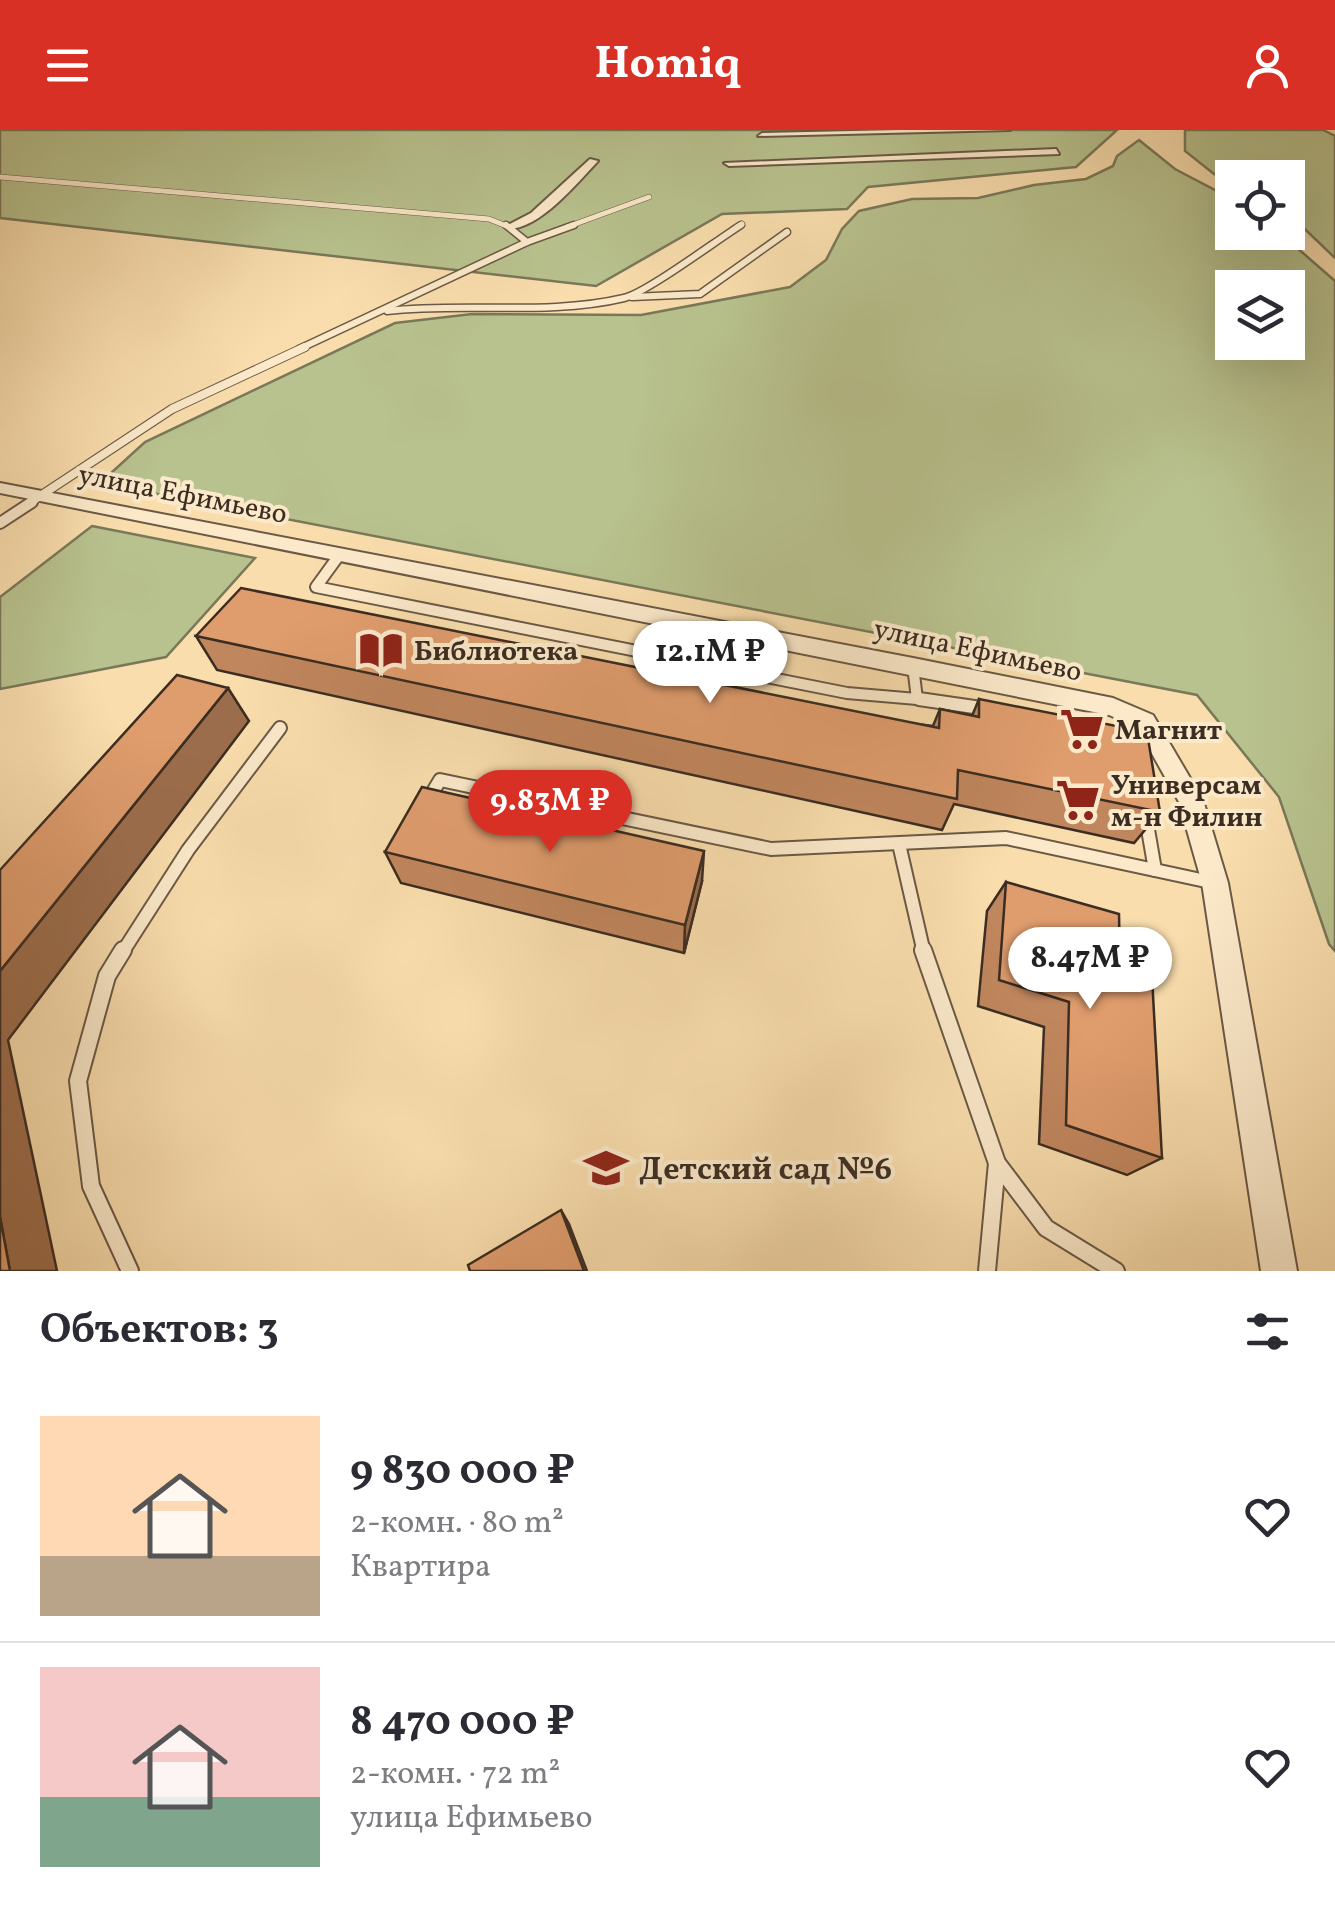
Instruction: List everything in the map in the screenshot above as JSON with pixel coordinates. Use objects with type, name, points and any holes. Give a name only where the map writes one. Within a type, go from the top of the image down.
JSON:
[{"type":"street","points":[[762,136],[1006,130]]},
{"type":"street","points":[[730,163],[1056,152]]},
{"type":"street","points":[[512,228],[535,215],[593,161]]},
{"type":"street","name":"улица Ефимьево","points":[[0,488],[913,666],[1113,707],[1145,721],[1161,758],[1192,800],[1216,883],[1279,1271]]},
{"type":"lane","points":[[0,178],[490,219],[512,228],[527,242]]},
{"type":"lane","points":[[0,524],[172,410],[527,242],[649,196]]},
{"type":"lane","points":[[628,298],[742,224]]},
{"type":"lane","points":[[378,312],[430,306],[546,306],[700,294],[787,232]]},
{"type":"lane","points":[[340,554],[316,587],[847,693],[1003,711]]},
{"type":"lane","points":[[913,666],[917,699]]},
{"type":"lane","points":[[130,1271],[90,1186],[78,1080],[107,976],[188,850],[280,728]]},
{"type":"lane","points":[[424,807],[440,780],[771,849],[1006,838],[1216,883]]},
{"type":"lane","points":[[1142,792],[1155,870]]},
{"type":"lane","points":[[900,844],[927,968],[997,1163],[1046,1228],[1116,1271]]},
{"type":"lane","points":[[988,1271],[997,1163]]},
{"type":"green space","points":[[0,130],[1117,130],[1076,167],[868,187],[847,209],[722,214],[596,286],[0,218]]},
{"type":"green space","points":[[1185,130],[1323,130],[1335,136],[1335,258],[1305,229],[1305,160],[1215,160],[1215,174],[1185,151]]},
{"type":"green space","points":[[1139,140],[1175,169],[1215,190],[1215,250],[1299,250],[1335,281],[1335,951],[1329,944],[1279,797],[1197,695],[100,483],[145,442],[395,323],[472,314],[641,315],[790,287],[826,260],[842,229],[859,211],[912,199],[978,198],[1034,185],[1086,179],[1113,166],[1117,156]]},
{"type":"green space","points":[[92,526],[255,558],[166,657],[0,689],[0,597]]},
{"type":"building","points":[[241,588],[939,728],[940,709],[979,717],[979,699],[1147,732],[1160,812],[958,770],[957,799],[196,636]]},
{"type":"building","points":[[177,675],[228,688],[0,971],[0,870]]},
{"type":"building","points":[[422,787],[704,851],[685,925],[385,852]]},
{"type":"building","points":[[1006,882],[1119,914],[1120,968],[1152,977],[1162,1158],[1066,1125],[1069,1002],[999,980]]},
{"type":"building","points":[[561,1210],[584,1271],[470,1271],[468,1265]]},
{"type":"building","points":[[0,1217],[10,1271],[0,1271]]},
{"type":"place","name":"Библиотека","points":[[381,650]]},
{"type":"place","name":"Магнит","points":[[1082,729]]},
{"type":"place","name":"Универсам м-н Филин","points":[[1078,800]]},
{"type":"place","name":"Детский сад №6","points":[[606,1168]]}]
